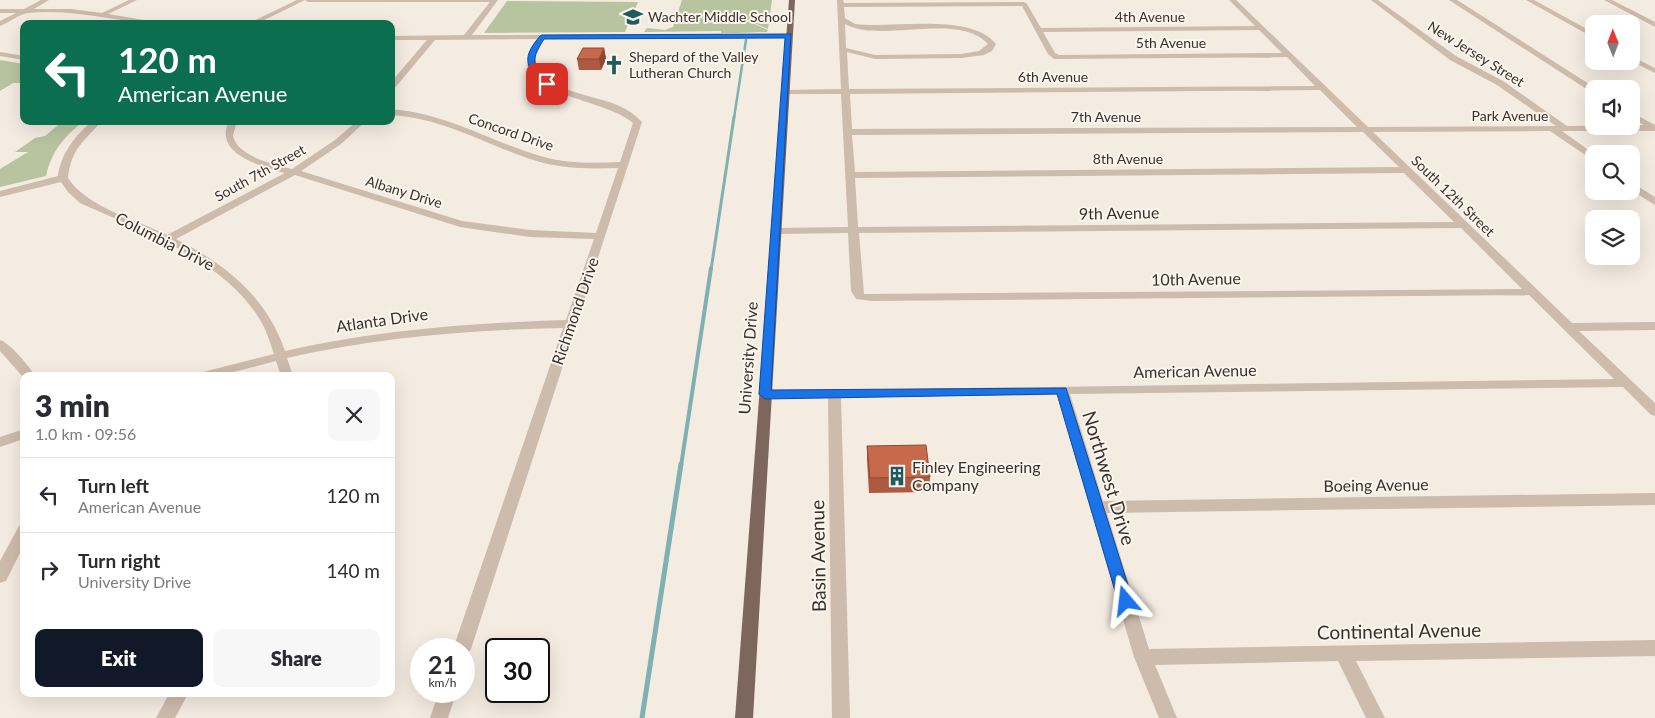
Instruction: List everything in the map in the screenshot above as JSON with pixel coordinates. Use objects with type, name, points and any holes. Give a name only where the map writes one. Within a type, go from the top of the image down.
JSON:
[{"type":"main road","name":"University Drive","points":[[744,718],[788,36],[792,0]]},
{"type":"street","points":[[0,24],[46,0]]},
{"type":"street","points":[[103,14],[134,0]]},
{"type":"street","points":[[259,20],[302,0]]},
{"type":"street","points":[[308,0],[495,0]]},
{"type":"street","points":[[467,37],[495,0]]},
{"type":"street","name":"South 12th Street","points":[[1232,0],[1655,411]]},
{"type":"street","name":"New Jersey Street","points":[[1374,0],[1453,58],[1500,83],[1566,129]]},
{"type":"street","points":[[1452,0],[1585,84]]},
{"type":"street","points":[[1529,0],[1585,31]]},
{"type":"street","points":[[1607,0],[1655,25]]},
{"type":"street","points":[[854,231],[840,2],[1024,4],[1038,30]]},
{"type":"street","points":[[0,11],[71,11],[140,20]]},
{"type":"street","points":[[841,19],[853,26],[868,28],[965,29],[981,33],[991,41],[991,46],[986,51],[968,56],[875,56],[843,49]]},
{"type":"street","name":"4th Avenue","points":[[1038,30],[1261,28]]},
{"type":"street","name":"5th Avenue","points":[[1038,30],[1055,56],[1288,55]]},
{"type":"street","points":[[395,38],[788,36]]},
{"type":"street","name":"Richmond Drive","points":[[466,638],[638,122],[629,112],[567,94],[540,78],[532,66],[531,60],[532,53],[542,37]]},
{"type":"street","points":[[395,81],[433,38]]},
{"type":"street","points":[[0,54],[20,57]]},
{"type":"street","points":[[1640,63],[1655,71]]},
{"type":"street","name":"6th Avenue","points":[[785,92],[1322,88]]},
{"type":"street","name":"Concord Drive","points":[[395,112],[410,113],[432,118],[540,159],[573,164],[624,165]]},
{"type":"street","points":[[1640,119],[1655,128]]},
{"type":"street","points":[[0,194],[63,178],[64,164],[72,148],[93,125]]},
{"type":"street","name":"Albany Drive","points":[[231,125],[228,136],[235,148],[254,159],[468,225],[540,235],[600,236]]},
{"type":"street","name":"South 7th Street","points":[[166,240],[294,172],[338,142],[357,125]]},
{"type":"street","name":"Park Avenue","points":[[1364,129],[1655,128]]},
{"type":"street","name":"7th Avenue","points":[[848,132],[1364,129]]},
{"type":"street","points":[[1553,129],[1585,152]]},
{"type":"street","name":"8th Avenue","points":[[850,174],[1406,170]]},
{"type":"street","name":"Columbia Drive","points":[[63,178],[71,190],[84,201],[194,253],[224,272],[251,299],[265,317],[286,372]]},
{"type":"street","points":[[1640,191],[1655,202]]},
{"type":"street","name":"9th Avenue","points":[[775,232],[1463,225]]},
{"type":"street","name":"10th Avenue","points":[[854,231],[857,291],[860,297],[1532,292]]},
{"type":"street","name":"Atlanta Drive","points":[[219,372],[340,343],[432,330],[486,326],[570,324]]},
{"type":"street","points":[[1568,327],[1655,326]]},
{"type":"street","points":[[0,344],[25,372]]},
{"type":"street","name":"American Avenue","points":[[765,394],[1626,383]]},
{"type":"street","name":"Northwest Drive","points":[[1062,390],[1143,657],[1168,718]]},
{"type":"street","name":"Basin Avenue","points":[[834,393],[841,718]]},
{"type":"street","points":[[0,442],[20,435]]},
{"type":"street","name":"Boeing Avenue","points":[[1097,506],[1655,499]]},
{"type":"street","points":[[0,576],[20,538]]},
{"type":"street","name":"Continental Avenue","points":[[1143,657],[1655,648]]},
{"type":"street","points":[[1343,653],[1376,718]]},
{"type":"street","points":[[165,718],[177,697]]},
{"type":"street","points":[[439,718],[444,703]]},
{"type":"green space","points":[[682,0],[772,0],[768,29],[732,14],[768,30],[767,32],[721,33],[721,31],[644,32],[647,28],[665,30],[673,27]]},
{"type":"green space","points":[[507,1],[638,2],[625,32],[484,33]]},
{"type":"green space","points":[[0,60],[20,63],[20,83],[13,83],[0,91]]},
{"type":"green space","points":[[58,125],[79,125],[59,145],[51,159],[46,176],[0,187],[0,169],[28,152],[15,152],[35,138],[45,136]]},
{"type":"building","points":[[583,48],[604,48],[599,59],[577,59]]},
{"type":"building","points":[[926,445],[930,477],[870,478],[867,446]]},
{"type":"waterway","points":[[734,118],[746,40]]},
{"type":"waterway","points":[[711,270],[734,117]]},
{"type":"waterway","points":[[681,466],[711,268]]},
{"type":"waterway","points":[[642,718],[681,464]]},
{"type":"place","name":"Wachter Middle School","points":[[633,17]]},
{"type":"place","name":"Shepard of the Valley Lutheran Church","points":[[614,65]]},
{"type":"place","name":"Finley Engineering Company","points":[[897,476]]},
{"type":"route","points":[[547,84],[535,72],[531,60],[532,53],[542,37],[788,36],[765,394],[1062,390],[1126,601]]}]
